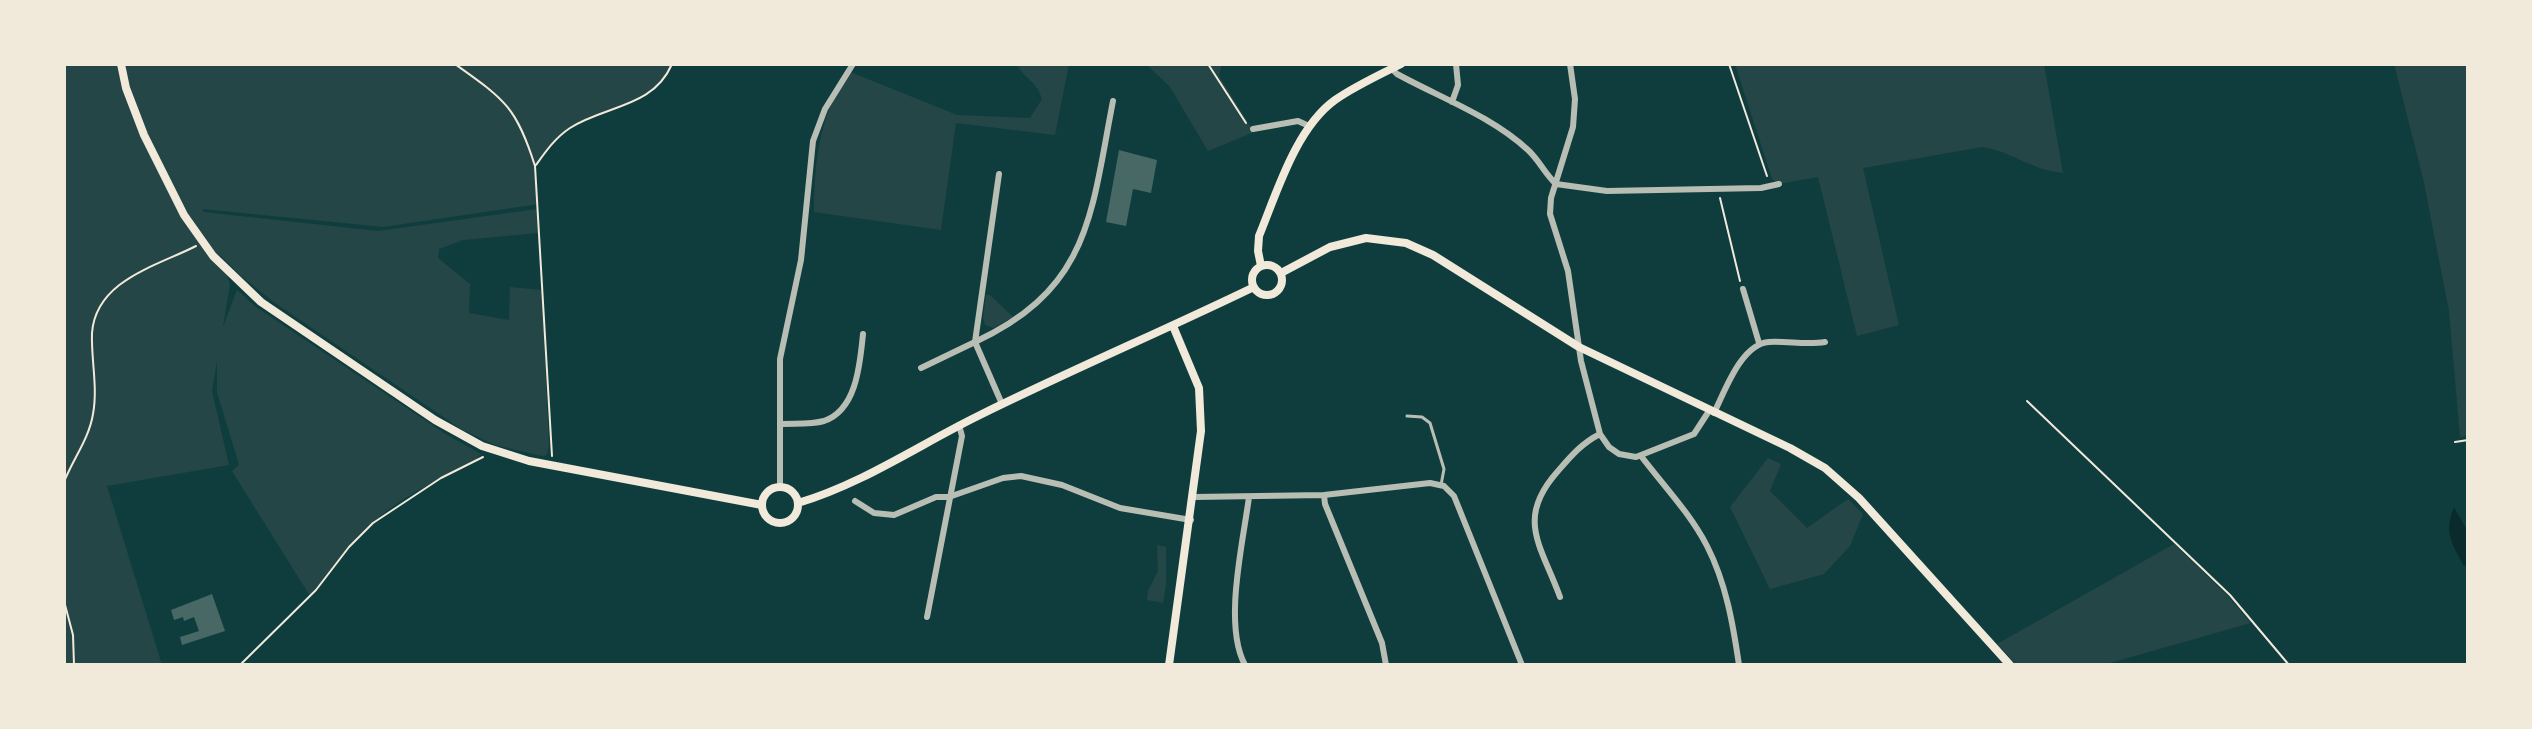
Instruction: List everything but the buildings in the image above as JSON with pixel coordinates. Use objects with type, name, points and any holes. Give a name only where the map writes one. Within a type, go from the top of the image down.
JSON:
[{"type":"main road","points":[[121,64],[131,103],[172,194],[203,243],[261,302],[435,420],[495,451],[762,505]]},
{"type":"main road","points":[[1261,266],[1259,236],[1309,126],[1334,101],[1397,66]]},
{"type":"main road","points":[[1281,273],[1346,242],[1378,238],[1406,243],[1433,255],[1579,347],[1808,457],[1850,488],[2010,665]]},
{"type":"main road","points":[[1270,265],[1281,273],[1282,285],[1274,293],[1263,294],[1254,287],[1253,275],[1261,266],[1270,265]]},
{"type":"main road","points":[[798,503],[856,480],[1002,404],[1254,287]]},
{"type":"main road","points":[[1169,665],[1200,456],[1201,407],[1195,374],[1173,326]]},
{"type":"main road","points":[[780,487],[788,489],[798,503],[794,516],[782,523],[767,518],[762,505],[767,492],[780,487]]},
{"type":"street","points":[[780,487],[780,359],[801,260],[813,141],[825,109],[853,64]]},
{"type":"street","points":[[1452,102],[1458,85],[1456,64]]},
{"type":"street","points":[[1570,64],[1575,114],[1570,144],[1556,184],[1550,214],[1568,271],[1579,347],[1600,434],[1609,447],[1630,458],[1694,434],[1712,412],[1742,359],[1759,343],[1825,342]]},
{"type":"street","points":[[1397,66],[1404,78],[1452,102],[1526,148],[1556,184],[1607,191],[1775,185]]},
{"type":"street","points":[[921,368],[1009,325],[1049,292],[1073,258],[1090,220],[1113,101]]},
{"type":"street","points":[[1253,129],[1298,121],[1309,126]]},
{"type":"street","points":[[999,174],[975,342],[1002,404]]},
{"type":"street","points":[[1743,289],[1759,343]]},
{"type":"street","points":[[780,424],[822,421],[843,408],[857,372],[863,334]]},
{"type":"street","points":[[927,617],[962,436],[959,425]]},
{"type":"street","points":[[1560,597],[1536,532],[1534,507],[1544,487],[1579,447],[1600,434]]},
{"type":"street","points":[[1641,456],[1696,527],[1718,574],[1731,616],[1739,665]]},
{"type":"street","points":[[855,501],[874,513],[894,515],[936,497],[949,497],[1003,478],[1027,477],[1062,485],[1120,508],[1191,520]]},
{"type":"street","points":[[1194,497],[1324,495],[1430,483],[1441,485],[1454,496],[1522,665]]},
{"type":"street","points":[[1324,495],[1382,643],[1386,665]]},
{"type":"street","points":[[1245,665],[1236,645],[1234,618],[1249,497]]},
{"type":"lane","points":[[1407,416],[1422,417],[1430,423],[1444,469],[1441,485]]},
{"type":"path","points":[[455,64],[505,102],[521,125],[535,166],[553,465]]},
{"type":"path","points":[[535,166],[555,140],[570,128],[648,96],[665,78],[672,64]]},
{"type":"path","points":[[1208,64],[1240,117],[1253,129]]},
{"type":"path","points":[[1729,64],[1775,185]]},
{"type":"path","points":[[1717,187],[1743,289]]},
{"type":"path","points":[[64,482],[87,437],[93,415],[95,382],[92,334],[100,306],[117,286],[187,251]]},
{"type":"path","points":[[2027,401],[2230,595],[2289,665]]},
{"type":"path","points":[[2455,442],[2468,440]]},
{"type":"path","points":[[240,665],[316,590],[349,547],[373,523],[441,478],[495,451]]},
{"type":"path","points":[[64,601],[73,635],[74,665]]},
{"type":"shaded area","points":[[64,64],[672,64],[663,79],[640,99],[584,121],[555,141],[535,166],[539,204],[383,227],[202,209],[204,212],[378,231],[537,209],[538,233],[463,240],[439,249],[438,258],[470,284],[469,313],[509,320],[510,287],[542,290],[547,455],[495,445],[461,429],[275,303],[219,254],[230,284],[223,327],[237,290],[256,307],[447,435],[481,454],[382,515],[354,542],[310,596],[232,471],[239,465],[217,392],[217,361],[212,391],[229,465],[107,486],[162,665],[64,665]]},
{"type":"shaded area","points":[[1017,64],[1069,64],[1055,135],[956,123],[941,230],[814,212],[820,139],[831,104],[848,71],[957,115],[1030,118],[1042,99],[1037,87]]},
{"type":"shaded area","points":[[1146,64],[1222,64],[1219,76],[1254,132],[1208,151],[1170,87]]},
{"type":"shaded area","points":[[1735,64],[2044,64],[2063,173],[1982,147],[1863,168],[1899,325],[1857,336],[1818,177],[1779,184],[1772,179]]},
{"type":"shaded area","points":[[2394,64],[2468,64],[2468,436],[2460,437],[2449,311],[2423,178]]},
{"type":"shaded area","points":[[986,295],[990,295],[1013,317],[993,328],[985,325]]},
{"type":"shaded area","points":[[1768,458],[1781,464],[1770,491],[1807,528],[1848,499],[1863,514],[1850,546],[1824,574],[1770,589],[1730,507]]},
{"type":"shaded area","points":[[2454,507],[2468,532],[2468,565],[2464,566],[2450,537]]},
{"type":"shaded area","points":[[2174,544],[2251,623],[2103,665],[2017,665],[1997,644]]},
{"type":"shaded area","points":[[1157,545],[1166,547],[1163,603],[1147,600],[1158,571]]}]
